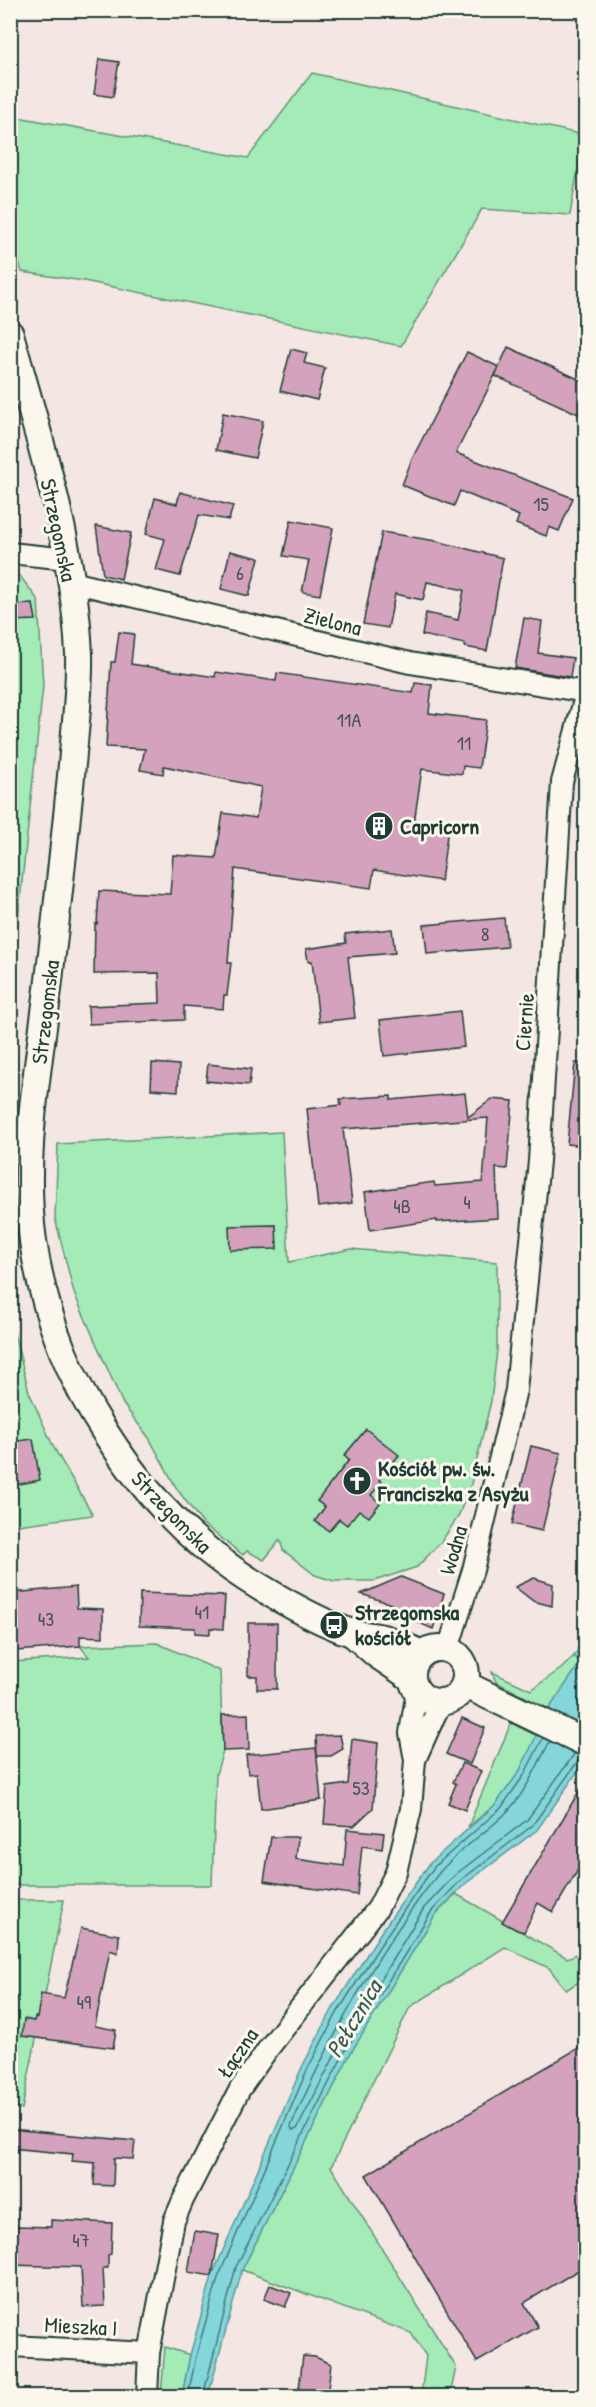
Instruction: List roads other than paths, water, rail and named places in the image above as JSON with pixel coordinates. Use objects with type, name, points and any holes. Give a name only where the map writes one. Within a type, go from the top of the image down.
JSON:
[{"type":"main road","name":"Strzegomska","points":[[10,334],[70,571],[79,657],[75,735],[40,1048],[30,1161],[33,1240],[46,1301],[62,1353],[92,1413],[118,1454],[160,1506],[190,1535],[241,1575],[300,1609],[352,1633],[384,1638],[422,1654]]},
{"type":"main road","name":"Strzegomska","points":[[352,1633],[414,1684]]},
{"type":"main road","points":[[429,1649],[447,1649],[457,1654],[464,1662],[467,1673],[466,1685],[459,1694],[444,1702],[426,1699],[414,1684],[413,1663],[429,1649]]},
{"type":"main road","points":[[466,1685],[585,1743]]},
{"type":"street","name":"Zielona","points":[[10,552],[70,571],[410,663],[585,692]]},
{"type":"street","name":"Ciernie","points":[[520,1358],[539,1161],[562,782],[585,692]]},
{"type":"street","name":"Wodna","points":[[447,1649],[473,1570],[486,1521],[510,1419],[520,1358]]},
{"type":"street","name":"Łączna","points":[[147,2397],[149,2353],[174,2221],[183,2200],[240,2089],[268,2049],[378,1908],[396,1872],[408,1827],[415,1760],[410,1733],[414,1684]]},
{"type":"street","name":"Łączna","points":[[415,1760],[436,1713],[444,1702]]},
{"type":"street","name":"Mieszka I","points":[[10,2346],[149,2353]]},
{"type":"water","name":"Pełcznica","points":[[585,1638],[585,1761],[537,1830],[465,1884],[435,1915],[350,2054],[242,2270],[208,2396],[182,2396],[190,2355],[212,2276],[302,2067],[332,2010],[381,1932],[430,1863],[496,1804],[519,1772],[549,1709],[581,1662],[574,1656]]},
{"type":"place","name":"Capricorn","points":[[379,826]]},
{"type":"place","name":"Kościół pw. św. Franciszka z Asyżu","points":[[357,1481]]},
{"type":"place","name":"Strzegomska kościół","points":[[334,1625]]}]
